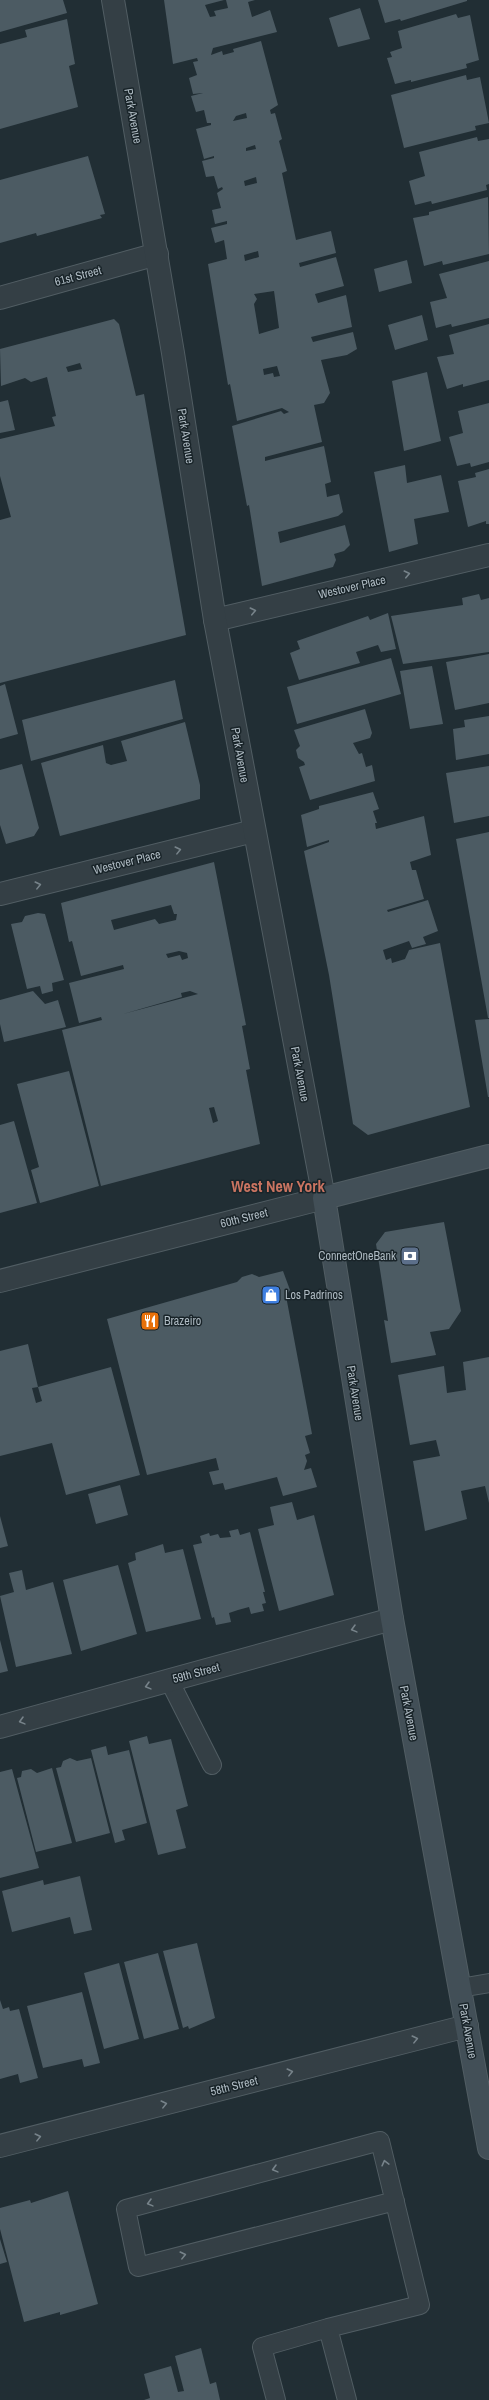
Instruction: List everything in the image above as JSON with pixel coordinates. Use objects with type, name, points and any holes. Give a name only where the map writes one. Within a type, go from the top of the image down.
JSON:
[{"type":"main road","name":"60th Street","points":[[324,1198],[489,1156]]},
{"type":"main road","name":"Park Avenue","points":[[324,1198],[392,1619],[489,2148]]},
{"type":"street","name":"Park Avenue","points":[[113,0],[157,254],[215,620],[324,1198]]},
{"type":"street","name":"61st Street","points":[[0,298],[157,254]]},
{"type":"street","name":"Westover Place","points":[[215,620],[489,555]]},
{"type":"street","name":"Westover Place","points":[[0,894],[254,831]]},
{"type":"street","name":"60th Street","points":[[0,1281],[324,1198]]},
{"type":"street","name":"59th Street","points":[[0,1727],[392,1619]]},
{"type":"street","name":"58th Street","points":[[0,2146],[467,2026]]},
{"type":"lane","points":[[169,1680],[212,1765]]},
{"type":"lane","points":[[460,1988],[489,1984]]},
{"type":"lane","points":[[276,2400],[262,2348],[328,2328],[420,2305],[395,2201],[380,2141],[126,2209],[138,2267],[395,2201]]},
{"type":"lane","points":[[328,2328],[347,2400]]},
{"type":"building","points":[[0,0],[63,0],[67,13],[0,32]]},
{"type":"building","points":[[164,0],[224,0],[205,5],[210,17],[216,16],[214,11],[228,8],[226,0],[255,0],[248,2],[252,17],[270,10],[277,32],[213,48],[211,55],[222,51],[223,55],[234,52],[233,49],[261,41],[278,105],[270,110],[271,114],[275,113],[282,139],[279,141],[287,171],[282,173],[296,240],[331,231],[336,253],[299,263],[300,267],[336,257],[344,286],[315,294],[318,303],[346,295],[352,327],[311,337],[313,342],[353,332],[357,349],[347,355],[321,360],[330,393],[324,403],[314,405],[322,442],[265,457],[265,461],[324,446],[331,482],[325,484],[327,497],[339,494],[343,512],[338,516],[278,532],[280,543],[345,525],[350,545],[344,551],[334,554],[336,560],[333,567],[262,586],[249,505],[247,506],[232,426],[281,411],[284,414],[289,412],[282,408],[237,421],[230,384],[228,385],[208,264],[227,259],[224,240],[215,243],[211,228],[227,224],[227,221],[215,224],[212,210],[221,208],[217,193],[223,189],[222,187],[218,189],[214,176],[206,177],[202,161],[214,158],[214,156],[204,159],[196,129],[211,125],[211,123],[207,123],[204,110],[196,112],[191,96],[203,93],[193,94],[189,78],[197,75],[193,62],[198,61],[197,58],[173,64]],"holes":[[[246,113],[247,118],[233,121],[236,116]],[[255,145],[256,149],[246,151],[246,148]],[[256,177],[257,183],[245,186],[244,181]],[[258,251],[259,257],[245,261],[244,255]],[[274,291],[279,328],[259,334],[254,304],[257,299],[254,294]],[[277,366],[280,376],[274,377],[273,373],[264,375],[263,369]]]},
{"type":"building","points":[[378,0],[467,1],[401,21],[400,19],[385,23]]},
{"type":"building","points":[[360,8],[370,39],[338,47],[329,18]]},
{"type":"building","points":[[456,14],[458,18],[470,15],[479,60],[466,64],[467,68],[411,82],[411,80],[395,84],[387,58],[392,57],[390,52],[402,48],[398,31]]},
{"type":"building","points":[[67,19],[75,64],[69,66],[78,107],[0,129],[0,44],[27,37],[25,30]]},
{"type":"building","points":[[466,75],[467,80],[480,77],[489,123],[475,126],[476,130],[404,148],[391,95]]},
{"type":"building","points":[[477,137],[478,141],[489,139],[489,184],[486,185],[487,190],[432,204],[431,201],[415,205],[409,181],[425,176],[419,152]]},
{"type":"building","points":[[88,156],[105,214],[100,215],[102,218],[37,236],[36,233],[0,243],[0,180]]},
{"type":"building","points":[[488,197],[489,254],[443,265],[442,261],[424,266],[413,218],[429,215],[429,212]]},
{"type":"building","points":[[407,260],[412,283],[379,292],[374,269]]},
{"type":"building","points":[[489,261],[489,318],[452,327],[451,324],[436,328],[430,302],[447,298],[439,274]]},
{"type":"building","points":[[422,315],[428,340],[395,350],[388,325]]},
{"type":"building","points":[[114,319],[119,324],[136,396],[144,394],[186,635],[0,683],[0,520],[11,517],[0,476],[0,439],[55,426],[52,417],[56,416],[47,377],[31,382],[25,378],[1,386],[0,349]],"holes":[[[80,363],[82,369],[68,372],[66,367]]]},
{"type":"building","points":[[489,324],[489,380],[463,387],[463,384],[447,389],[437,357],[454,354],[449,335]]},
{"type":"building","points":[[427,372],[441,441],[404,451],[392,381]]},
{"type":"building","points":[[8,400],[15,430],[0,433],[0,402]]},
{"type":"building","points":[[489,403],[489,462],[471,467],[470,463],[457,466],[449,437],[463,433],[458,411]]},
{"type":"building","points":[[405,465],[407,483],[441,475],[449,512],[414,519],[418,544],[389,552],[374,472]]},
{"type":"building","points":[[489,469],[489,524],[486,524],[486,521],[468,527],[458,481],[476,477],[475,473]]},
{"type":"building","points":[[479,594],[481,600],[489,598],[489,652],[403,664],[391,616],[463,605],[462,598]]},
{"type":"building","points":[[388,613],[396,649],[381,652],[378,645],[356,652],[360,663],[299,680],[290,653],[300,649],[297,641],[368,616],[370,620]]},
{"type":"building","points":[[489,654],[489,703],[455,710],[446,662]]},
{"type":"building","points":[[391,658],[401,694],[297,724],[287,687]]},
{"type":"building","points":[[432,666],[443,724],[410,729],[400,671]]},
{"type":"building","points":[[175,680],[183,719],[31,761],[22,720]]},
{"type":"building","points":[[5,684],[18,734],[0,739],[0,686]]},
{"type":"building","points":[[365,709],[372,733],[370,738],[353,743],[359,754],[362,753],[366,767],[372,765],[375,781],[310,800],[299,767],[305,765],[304,762],[298,758],[296,750],[300,746],[294,730]]},
{"type":"building","points":[[489,716],[489,754],[456,760],[453,729],[465,727],[464,720]]},
{"type":"building","points":[[185,722],[200,785],[200,799],[60,836],[41,763],[103,745],[106,763],[111,765],[127,761],[121,741]]},
{"type":"building","points":[[22,764],[39,828],[34,836],[6,844],[0,825],[0,770]]},
{"type":"building","points":[[489,766],[489,816],[454,823],[446,773]]},
{"type":"building","points":[[373,792],[379,809],[373,811],[377,823],[375,823],[376,829],[424,816],[431,855],[410,862],[412,870],[416,870],[424,899],[387,910],[388,912],[428,900],[438,931],[423,937],[426,944],[412,948],[409,941],[383,950],[386,960],[391,958],[392,963],[405,959],[409,950],[440,943],[470,1107],[368,1135],[353,1124],[329,975],[304,851],[329,842],[329,840],[307,847],[301,815],[319,809],[319,806]]},
{"type":"building","points":[[489,832],[489,1018],[488,1018],[456,839]]},
{"type":"building","points":[[214,862],[246,1025],[242,1026],[250,1069],[246,1070],[260,1144],[101,1186],[62,1030],[102,1020],[101,1017],[79,1023],[69,983],[124,969],[123,965],[81,976],[72,941],[69,942],[61,903]],"holes":[[[171,905],[174,914],[177,914],[176,920],[159,924],[155,919],[114,930],[111,920]],[[179,951],[187,953],[188,958],[182,960],[180,955],[168,958],[166,954]],[[190,991],[198,994],[123,1014],[182,997],[181,993]],[[214,1107],[218,1121],[213,1123],[209,1108]]]},
{"type":"building","points":[[38,913],[45,914],[64,980],[52,983],[53,991],[42,994],[40,986],[27,989],[11,924],[22,922],[25,916]]},
{"type":"building","points":[[33,991],[45,1004],[58,1000],[66,1027],[4,1042],[0,1024],[0,1000]]},
{"type":"building","points":[[489,1019],[489,1097],[488,1097],[475,1020]]},
{"type":"building","points":[[69,1071],[99,1186],[40,1203],[31,1170],[39,1167],[17,1084]]},
{"type":"building","points":[[14,1121],[37,1203],[0,1213],[0,1125]]},
{"type":"building","points":[[444,1222],[461,1311],[449,1329],[430,1332],[436,1355],[391,1363],[384,1320],[388,1321],[376,1244],[385,1232]]},
{"type":"building","points":[[283,1271],[290,1290],[286,1296],[312,1434],[305,1436],[310,1453],[305,1455],[307,1461],[304,1470],[311,1468],[317,1487],[283,1496],[277,1477],[225,1490],[223,1483],[213,1485],[209,1472],[219,1470],[216,1458],[147,1475],[107,1319],[237,1282],[242,1277],[252,1274],[259,1277]]},
{"type":"building","points":[[28,1344],[38,1387],[111,1367],[140,1475],[66,1495],[52,1443],[0,1456],[0,1351]],"holes":[[[38,1387],[42,1401],[36,1403],[32,1388]]]},
{"type":"building","points":[[489,1357],[489,1503],[485,1486],[461,1491],[467,1519],[425,1531],[413,1461],[440,1456],[436,1440],[410,1445],[398,1375],[444,1366],[447,1393],[466,1390],[463,1362]]},
{"type":"building","points":[[120,1485],[128,1515],[96,1524],[88,1494]]},
{"type":"building","points":[[292,1502],[297,1520],[314,1515],[334,1595],[279,1611],[258,1529],[274,1525],[270,1507]]},
{"type":"building","points":[[0,1516],[8,1546],[0,1548]]},
{"type":"building","points":[[238,1529],[240,1535],[250,1532],[265,1592],[263,1592],[266,1603],[262,1604],[264,1611],[251,1614],[249,1607],[238,1610],[229,1613],[231,1622],[216,1625],[214,1617],[212,1618],[193,1545],[202,1543],[200,1536],[209,1533],[210,1536],[218,1534],[220,1538],[231,1537],[229,1531]]},
{"type":"building","points":[[163,1544],[165,1553],[183,1549],[201,1619],[146,1632],[128,1563],[136,1560],[135,1553]]},
{"type":"building","points":[[118,1565],[137,1634],[81,1651],[63,1580]]},
{"type":"building","points":[[22,1570],[26,1590],[53,1582],[72,1654],[16,1667],[0,1596],[14,1592],[9,1573]]},
{"type":"building","points":[[0,1640],[8,1671],[0,1673]]},
{"type":"building","points":[[147,1736],[149,1744],[171,1739],[188,1806],[176,1810],[186,1848],[158,1855],[129,1741]]},
{"type":"building","points":[[106,1746],[108,1755],[129,1750],[147,1823],[122,1830],[125,1840],[115,1843],[91,1750]]},
{"type":"building","points":[[70,1758],[77,1761],[91,1758],[110,1833],[76,1842],[56,1768],[61,1767],[63,1761]]},
{"type":"building","points":[[52,1768],[72,1843],[36,1852],[17,1778],[21,1777],[22,1771],[31,1769],[37,1773]]},
{"type":"building","points":[[12,1769],[39,1868],[0,1878],[0,1772]]},
{"type":"building","points":[[80,1876],[92,1930],[74,1934],[70,1917],[12,1932],[2,1891],[43,1880],[44,1885]]},
{"type":"building","points":[[197,1943],[215,2018],[189,2029],[188,2026],[183,2028],[163,1951]]},
{"type":"building","points":[[158,1953],[179,2029],[144,2039],[124,1962]]},
{"type":"building","points":[[119,1963],[139,2039],[104,2049],[84,1973]]},
{"type":"building","points":[[82,1992],[100,2063],[84,2067],[82,2059],[43,2068],[27,2006]]},
{"type":"building","points":[[0,2000],[3,2009],[9,2007],[10,2011],[19,2009],[38,2078],[20,2083],[18,2074],[0,2079]]},
{"type":"building","points":[[68,2191],[98,2304],[60,2315],[60,2312],[24,2322],[0,2229],[0,2208],[30,2200],[31,2203]]},
{"type":"building","points":[[0,2239],[7,2262],[0,2264]]},
{"type":"building","points":[[201,2348],[210,2384],[216,2382],[220,2400],[144,2400],[150,2398],[144,2374],[171,2366],[178,2392],[184,2391],[175,2356]]},
{"type":"place","name":"ConnectOneBank","points":[[410,1256]]},
{"type":"place","name":"Los Padrinos","points":[[271,1295]]},
{"type":"place","name":"Brazeiro","points":[[150,1321]]},
{"type":"district","name":"West New York","points":[[278,1186]]}]
